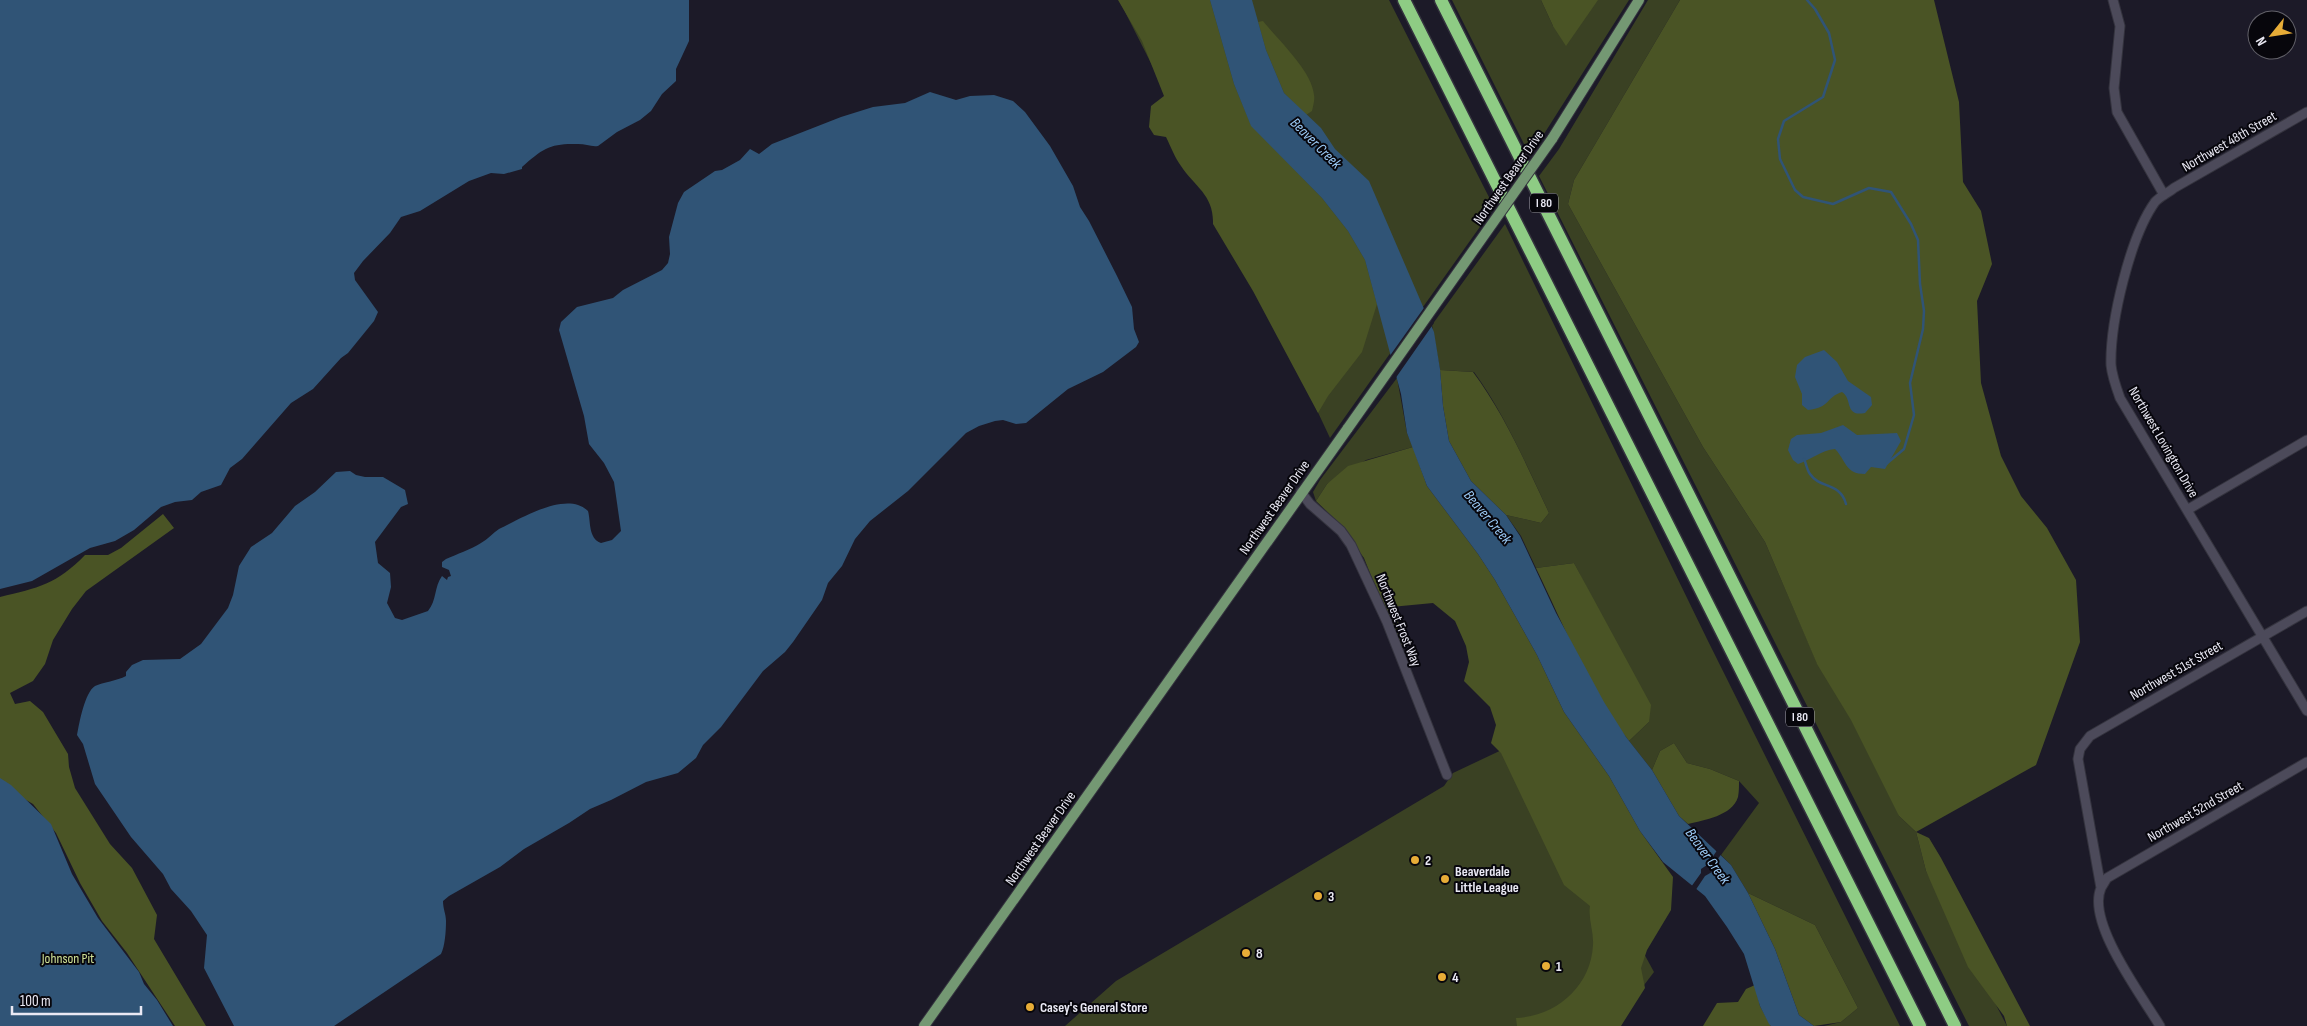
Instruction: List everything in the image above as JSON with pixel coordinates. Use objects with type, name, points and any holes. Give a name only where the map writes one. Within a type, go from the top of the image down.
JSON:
[{"type":"highway","name":"I 80","points":[[1404,0],[1920,1026]]},
{"type":"highway","name":"I 80","points":[[1441,0],[1955,1026]]},
{"type":"main road","name":"Northwest Beaver Drive","points":[[927,1025],[1301,492],[1552,139],[1639,0]]},
{"type":"street","points":[[2113,0],[2120,26],[2114,88],[2117,112],[2164,195]]},
{"type":"street","name":"Northwest 48th Street","points":[[2164,195],[2307,112]]},
{"type":"street","name":"Northwest Lovington Drive","points":[[2164,195],[2156,201],[2146,219],[2127,267],[2116,321],[2111,366],[2120,398],[2307,712]]},
{"type":"street","points":[[2187,510],[2307,440]]},
{"type":"street","name":"Northwest Frost Way","points":[[1301,492],[1310,504],[1341,531],[1362,566],[1387,622],[1447,774]]},
{"type":"street","name":"Northwest 51st Street","points":[[2100,888],[2079,768],[2080,749],[2090,736],[2307,611]]},
{"type":"street","name":"Northwest 52nd Street","points":[[2100,888],[2106,878],[2307,762]]},
{"type":"street","points":[[2100,888],[2098,904],[2100,921],[2109,942],[2160,1026]]},
{"type":"green space","points":[[1118,0],[1210,0],[1234,84],[1251,125],[1322,198],[1348,231],[1365,260],[1377,304],[1362,352],[1328,396],[1318,413],[1253,291],[1213,224],[1207,198],[1179,163],[1166,137],[1154,135],[1149,127],[1151,106],[1164,96],[1142,41]]},
{"type":"green space","points":[[1119,0],[1389,0],[1494,207],[1330,438],[1197,154]]},
{"type":"green space","points":[[1452,0],[1541,0],[1553,26],[1552,0],[1629,0],[1530,156]]},
{"type":"green space","points":[[1541,0],[1598,0],[1566,46],[1553,26]]},
{"type":"green space","points":[[1648,0],[1680,0],[1574,180],[1568,204],[1703,447],[1765,542],[1817,663],[1869,585],[1899,816],[1916,832],[1926,871],[2007,1026],[1969,1026],[1539,176],[1559,149]]},
{"type":"green space","points":[[1680,0],[1934,0],[1959,102],[1963,182],[1981,211],[1992,264],[1977,301],[1981,383],[2001,456],[2021,496],[2047,528],[2076,580],[2080,642],[2036,765],[1916,832],[1899,816],[1851,720],[1817,664],[1765,542],[1703,447],[1568,204],[1574,180]]},
{"type":"green space","points":[[1263,21],[1301,66],[1312,86],[1314,103],[1312,111],[1306,115],[1284,93],[1266,50],[1258,22]]},
{"type":"green space","points":[[1505,224],[1707,639],[1900,1026],[1824,1026],[1841,1022],[1858,1008],[1815,925],[1748,893],[1731,865],[1721,855],[1759,803],[1739,781],[1710,769],[1687,763],[1674,743],[1660,751],[1652,770],[1629,741],[1649,722],[1607,627],[1574,563],[1536,568],[1521,536],[1506,515],[1541,523],[1549,513],[1496,405],[1474,372],[1440,370],[1432,325]]},
{"type":"green space","points":[[1440,370],[1473,372],[1485,388],[1514,440],[1549,513],[1541,523],[1506,515],[1471,481],[1449,441],[1443,406]]},
{"type":"green space","points":[[1397,378],[1407,433],[1413,447],[1366,460],[1327,484],[1316,501],[1313,492],[1320,480]]},
{"type":"green space","points":[[1413,447],[1427,486],[1495,580],[1537,655],[1564,712],[1609,776],[1640,831],[1673,877],[1671,910],[1647,950],[1641,968],[1645,988],[1621,1026],[1517,1026],[1516,1018],[1545,1012],[1558,1005],[1579,986],[1591,960],[1593,935],[1590,906],[1564,885],[1501,753],[1491,743],[1496,725],[1490,707],[1464,681],[1469,662],[1466,646],[1455,621],[1433,603],[1391,607],[1409,645],[1400,648],[1364,558],[1338,522],[1316,501],[1327,484],[1348,466]]},
{"type":"green space","points":[[163,514],[174,528],[86,591],[72,609],[53,640],[45,664],[33,681],[10,693],[15,704],[30,701],[43,712],[68,754],[69,767],[75,788],[110,844],[132,868],[157,915],[154,939],[206,1026],[175,1026],[127,953],[102,921],[80,883],[56,833],[33,804],[0,785],[0,597],[46,584],[65,573],[85,555],[108,555],[121,548]]},
{"type":"green space","points":[[1574,563],[1651,705],[1649,722],[1629,741],[1589,679],[1536,568]]},
{"type":"green space","name":"Beaverdale Little League","points":[[1527,738],[1654,972],[1613,1026],[1065,1026],[1116,981],[1444,786],[1453,773]]},
{"type":"green space","points":[[1674,743],[1687,763],[1710,769],[1739,781],[1738,797],[1730,809],[1709,819],[1688,824],[1679,816],[1652,770],[1660,751]]},
{"type":"green space","points":[[1916,832],[1929,838],[1941,858],[2030,1026],[2007,1026],[2004,1016],[1968,967],[1926,871]]},
{"type":"green space","points":[[1748,893],[1815,925],[1858,1008],[1841,1022],[1814,1026],[1799,1015],[1775,949]]},
{"type":"green space","points":[[1755,985],[1760,1006],[1771,1026],[1703,1026],[1717,1003],[1738,1002],[1746,989]]},
{"type":"water","points":[[0,0],[689,0],[689,41],[676,69],[676,81],[662,94],[651,111],[598,146],[569,144],[548,148],[529,161],[522,169],[504,174],[491,173],[469,181],[420,211],[401,217],[390,233],[354,273],[355,280],[378,312],[374,321],[348,353],[341,358],[313,389],[291,403],[242,459],[230,468],[221,485],[201,492],[192,500],[175,502],[161,507],[134,530],[115,541],[90,548],[32,581],[0,589]]},
{"type":"water","name":"Beaver Creek","points":[[1210,0],[1252,0],[1266,50],[1284,93],[1321,128],[1335,149],[1369,181],[1434,332],[1449,441],[1471,481],[1506,515],[1520,536],[1556,613],[1604,702],[1626,737],[1652,770],[1679,816],[1731,865],[1748,893],[1775,949],[1799,1015],[1814,1026],[1771,1026],[1769,1024],[1760,1006],[1744,954],[1727,927],[1705,896],[1663,862],[1640,831],[1609,776],[1564,712],[1537,655],[1495,580],[1427,486],[1407,433],[1401,394],[1365,260],[1348,231],[1322,198],[1251,126],[1234,84]]},
{"type":"water","points":[[930,92],[956,100],[970,96],[994,95],[1013,101],[1025,112],[1050,146],[1073,186],[1080,207],[1089,221],[1132,307],[1134,329],[1139,342],[1136,347],[1103,372],[1068,389],[1026,423],[1016,424],[1003,420],[995,421],[966,433],[908,491],[870,521],[855,539],[842,566],[828,583],[822,600],[793,642],[785,652],[763,671],[721,727],[703,745],[696,758],[678,773],[646,782],[590,809],[524,849],[500,867],[449,896],[443,901],[446,925],[441,954],[334,1026],[234,1026],[204,968],[207,935],[191,911],[171,889],[163,874],[131,837],[95,784],[83,744],[77,735],[83,708],[91,689],[126,676],[126,672],[132,665],[143,660],[180,659],[201,644],[228,608],[233,595],[239,566],[251,547],[272,533],[295,506],[315,492],[336,472],[350,471],[365,477],[383,477],[405,490],[408,504],[401,507],[375,542],[378,563],[390,573],[391,587],[387,603],[395,618],[402,620],[428,611],[431,607],[442,576],[447,580],[451,576],[449,570],[442,567],[442,562],[486,540],[499,529],[544,508],[568,503],[579,505],[588,511],[592,534],[597,541],[601,543],[612,540],[621,531],[614,482],[604,463],[589,444],[584,416],[559,330],[561,322],[577,307],[613,298],[623,290],[662,270],[668,263],[670,254],[669,237],[678,203],[684,192],[715,171],[722,170],[740,160],[750,149],[759,154],[772,144],[841,117],[873,107],[905,103]]},
{"type":"water","points":[[1824,350],[1837,362],[1848,381],[1871,397],[1872,405],[1865,413],[1858,414],[1851,410],[1842,392],[1815,409],[1808,410],[1802,405],[1802,394],[1795,377],[1797,365],[1805,357]]},
{"type":"water","points":[[1843,425],[1857,435],[1897,433],[1901,441],[1885,469],[1871,467],[1865,474],[1853,472],[1835,449],[1825,451],[1798,464],[1793,460],[1788,450],[1791,439],[1797,435],[1821,433]]},
{"type":"water","name":"Johnson Pit","points":[[0,778],[11,785],[51,824],[72,874],[98,918],[139,972],[144,984],[157,1000],[173,1026],[0,1026]]},
{"type":"pier","points":[[1426,305],[1434,323],[1395,379],[1389,357]]},
{"type":"pier","points":[[1718,849],[1722,853],[1711,869],[1712,872],[1705,876],[1695,891],[1691,887],[1701,873],[1701,869],[1707,865]]},
{"type":"waterway","points":[[1807,0],[1815,9],[1829,33],[1835,60],[1823,97],[1784,121],[1778,139],[1780,159],[1795,190],[1803,197],[1833,204],[1869,188],[1891,192],[1911,224],[1918,240],[1920,284],[1924,311],[1923,329],[1910,383],[1914,415],[1904,449],[1885,465]]},
{"type":"waterway","points":[[1804,459],[1814,479],[1839,492],[1846,504]]},
{"type":"place","name":"2","points":[[1415,860]]},
{"type":"place","name":"Beaverdale Little League","points":[[1445,879]]},
{"type":"place","name":"3","points":[[1318,896]]},
{"type":"place","name":"8","points":[[1246,953]]},
{"type":"place","name":"1","points":[[1546,966]]},
{"type":"place","name":"4","points":[[1442,977]]},
{"type":"place","name":"Casey's General Store","points":[[1030,1007]]}]
